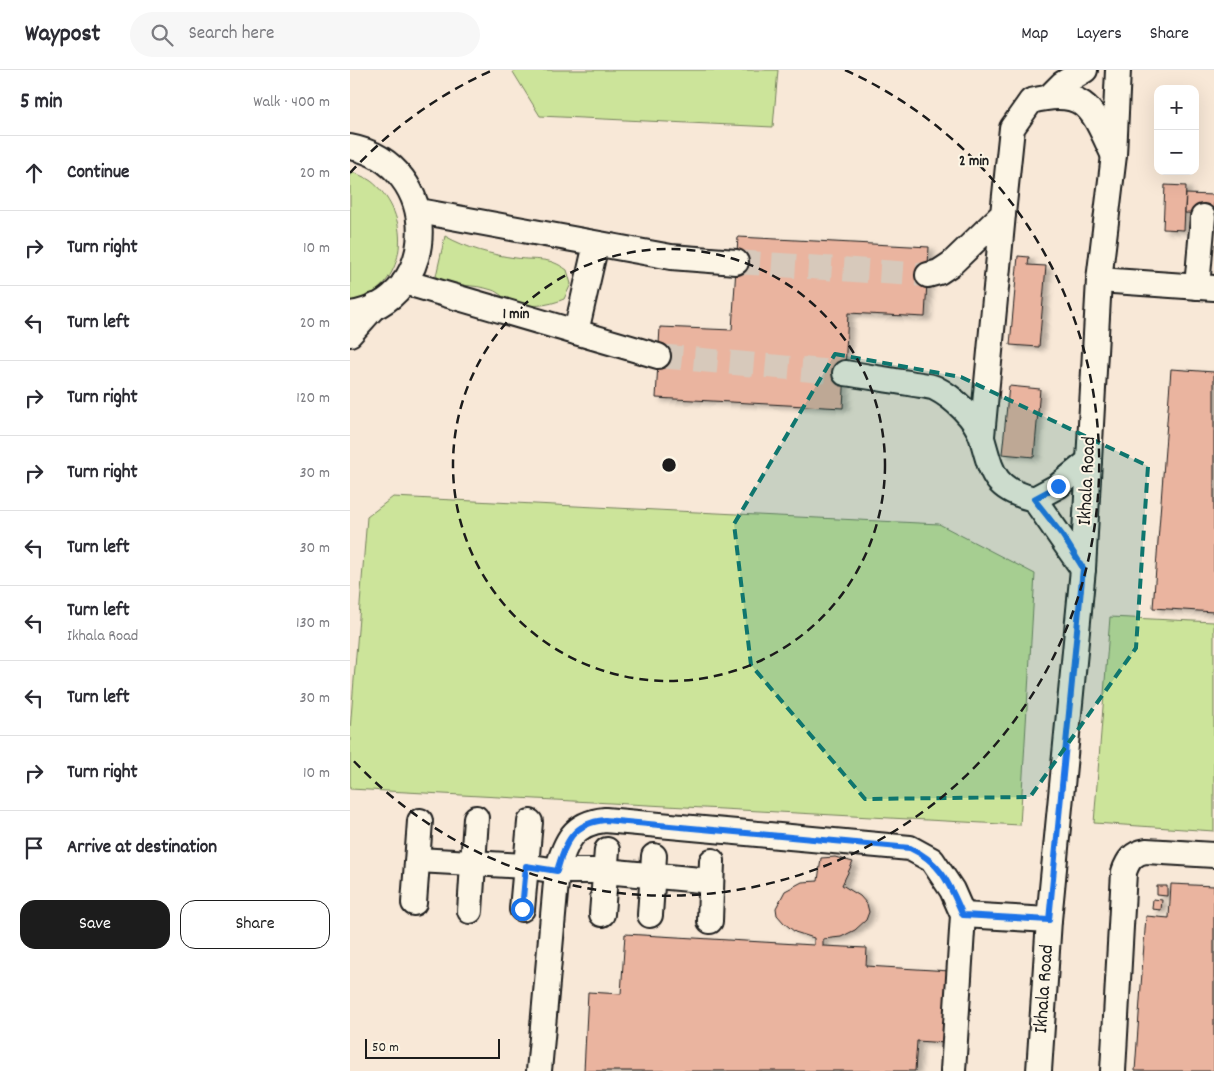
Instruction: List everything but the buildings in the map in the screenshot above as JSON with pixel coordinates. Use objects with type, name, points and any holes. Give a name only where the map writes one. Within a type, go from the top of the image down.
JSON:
[{"type":"street","points":[[1049,96],[1062,84],[1085,70]]},
{"type":"street","name":"Ikhala Road","points":[[1039,1071],[1049,920],[1083,568],[1099,280],[1114,155],[1118,70]]},
{"type":"street","points":[[1083,568],[1063,536],[1034,499],[1013,492],[1001,484],[990,469],[982,436],[1002,214],[1012,128],[1031,101],[1049,96],[1075,99],[1092,111],[1114,155]]},
{"type":"street","points":[[350,147],[375,155],[395,170],[410,189],[419,212],[421,236],[416,260],[404,282],[390,296],[375,306],[350,334]]},
{"type":"street","points":[[419,212],[671,257],[736,262]]},
{"type":"street","points":[[928,275],[951,264],[1002,214]]},
{"type":"street","points":[[1099,280],[1206,287],[1204,217]]},
{"type":"street","points":[[576,332],[596,244]]},
{"type":"street","points":[[404,282],[658,356]]},
{"type":"street","points":[[350,314],[375,306]]},
{"type":"street","points":[[845,373],[934,388],[961,407],[982,436]]},
{"type":"street","points":[[1034,499],[1058,486],[1089,461]]},
{"type":"street","points":[[470,911],[476,818]]},
{"type":"street","points":[[539,1071],[557,871],[564,848],[580,827],[591,821],[605,820],[910,848],[932,860],[952,890],[963,915],[953,1071]]},
{"type":"street","points":[[414,904],[420,821]]},
{"type":"street","points":[[522,909],[530,822]]},
{"type":"street","points":[[1113,1071],[1124,872],[1127,863],[1138,852],[1146,851],[1214,855]]},
{"type":"street","points":[[418,860],[526,866],[557,871],[606,860],[712,871],[710,921]]},
{"type":"street","points":[[602,914],[606,860]]},
{"type":"street","points":[[650,915],[653,865]]},
{"type":"street","points":[[963,915],[1049,920]]},
{"type":"highlighted area","points":[[835,354],[961,377],[1148,466],[1136,648],[1030,797],[865,799],[751,665],[734,524]]},
{"type":"green space","points":[[514,70],[778,70],[773,127],[540,116],[513,72]]},
{"type":"green space","points":[[350,171],[371,181],[383,193],[392,208],[398,224],[399,240],[398,257],[392,272],[382,286],[368,297],[350,304]]},
{"type":"green space","points":[[445,236],[489,253],[554,263],[567,270],[571,284],[564,299],[545,305],[532,306],[512,302],[495,291],[485,288],[463,285],[434,285]]},
{"type":"green space","points":[[393,497],[939,524],[1035,574],[1020,825],[350,789],[350,730],[367,517]]},
{"type":"green space","points":[[1110,617],[1214,622],[1214,831],[1094,823]]},
{"type":"tunnel","points":[[736,262],[928,275]]},
{"type":"tunnel","points":[[658,356],[845,373]]},
{"type":"route","points":[[522,909],[526,866],[557,871],[564,848],[580,827],[591,821],[605,820],[910,848],[932,860],[952,890],[963,915],[1049,920],[1083,568],[1063,536],[1034,499],[1058,486]]}]
